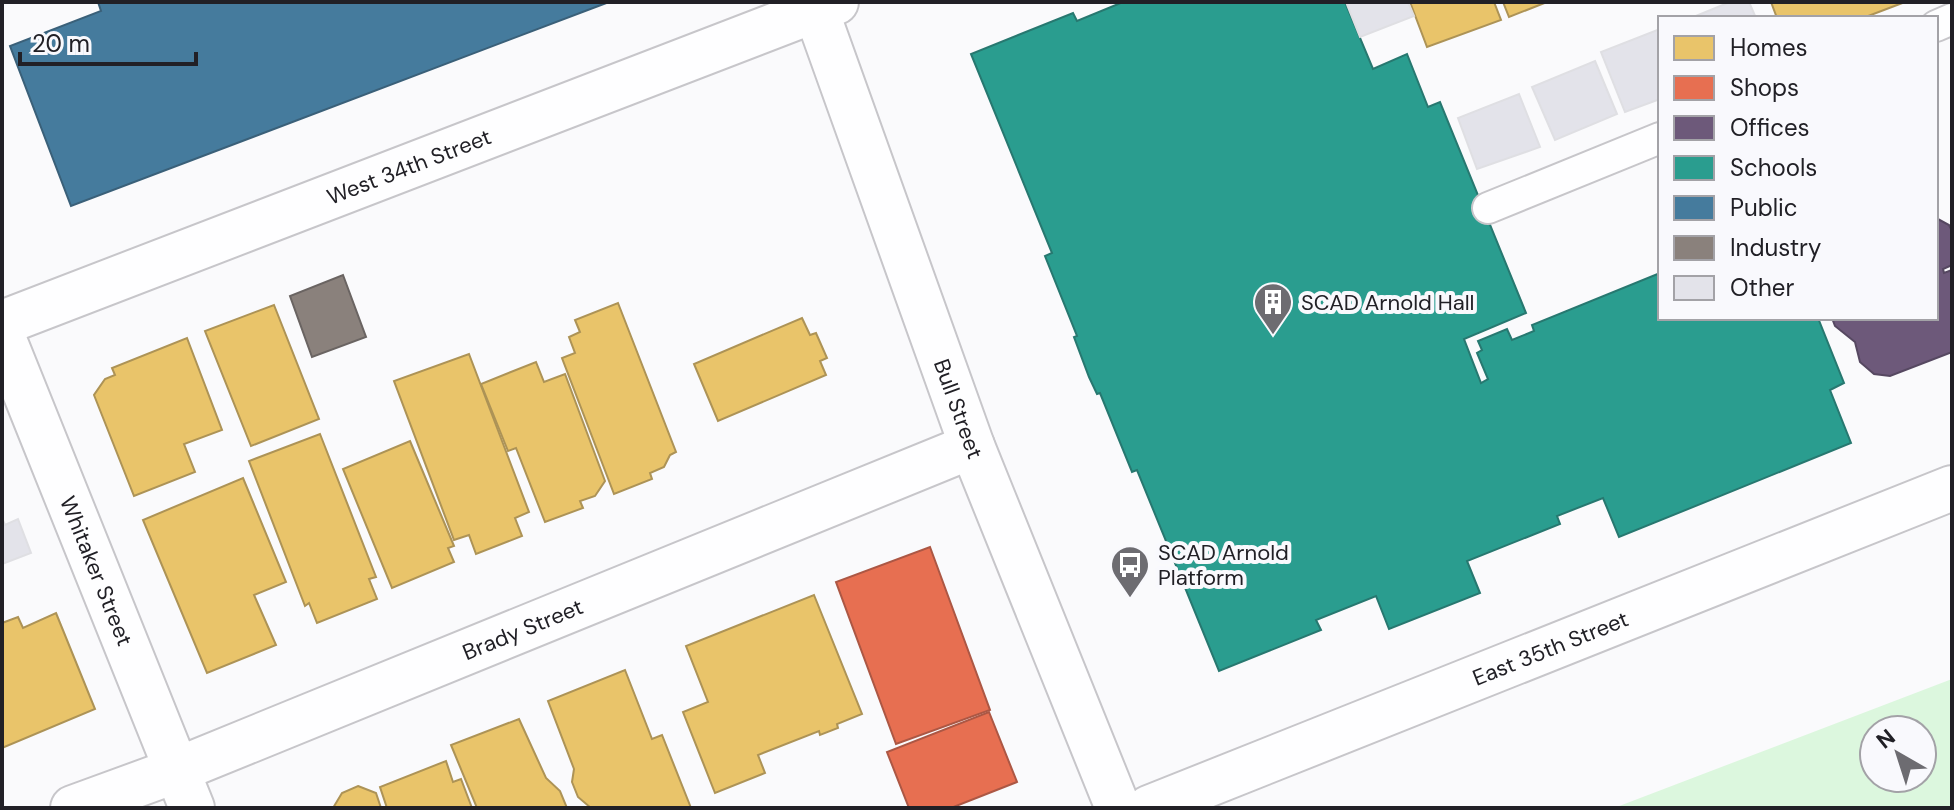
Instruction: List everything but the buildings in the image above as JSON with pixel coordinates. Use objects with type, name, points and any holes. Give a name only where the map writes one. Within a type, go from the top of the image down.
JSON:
[{"type":"street","name":"West 34th Street","points":[[2,323],[822,5]]},
{"type":"street","name":"Bull Street","points":[[822,5],[972,446],[1118,808]]},
{"type":"street","name":"Whitaker Street","points":[[2,335],[184,789]]},
{"type":"street","name":"Brady Street","points":[[73,808],[184,789],[972,446]]},
{"type":"street","name":"East 35th Street","points":[[1149,808],[1952,488]]},
{"type":"lane","points":[[1488,208],[1658,139]]},
{"type":"green space","points":[[1952,679],[1952,808],[1614,808],[1858,715],[1858,794],[1938,794],[1938,714],[1860,714]]},
{"type":"place","name":"SCAD Arnold Hall","points":[[1273,336]]},
{"type":"place","name":"SCAD Arnold Platform","points":[[1130,599]]}]
